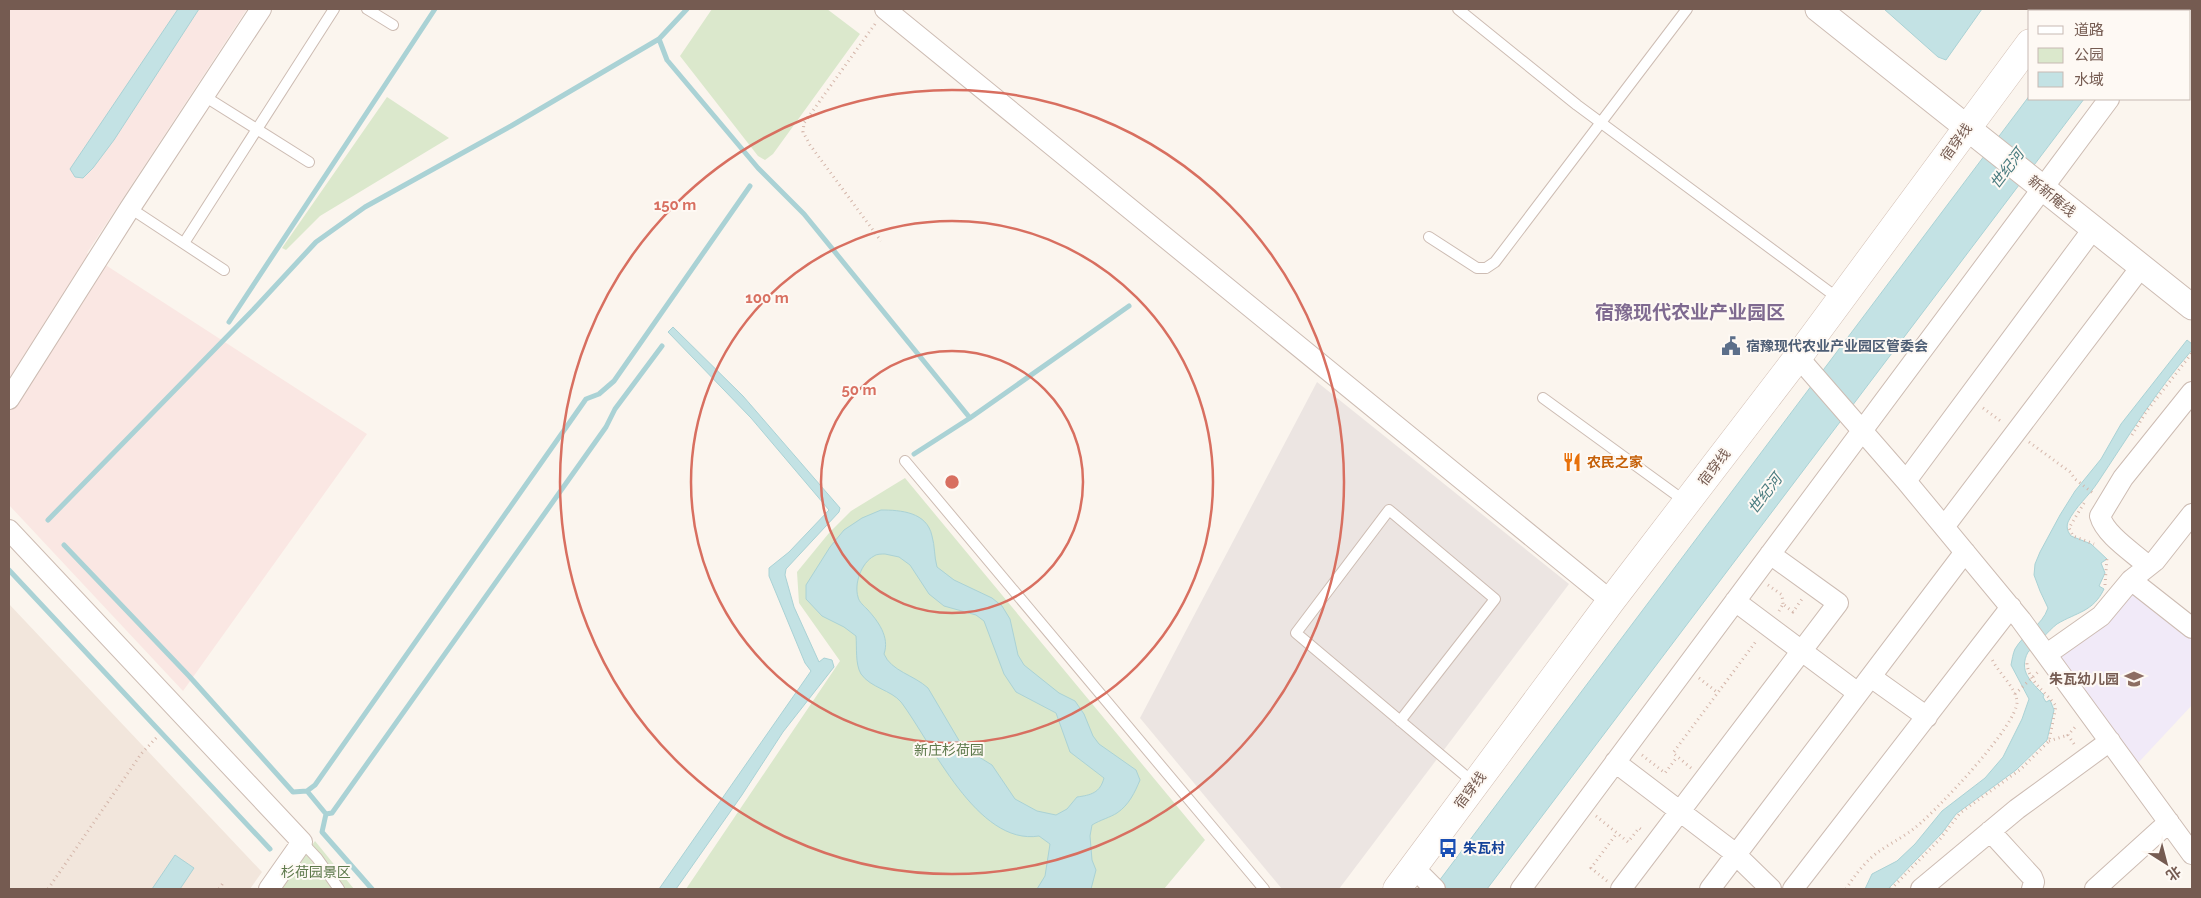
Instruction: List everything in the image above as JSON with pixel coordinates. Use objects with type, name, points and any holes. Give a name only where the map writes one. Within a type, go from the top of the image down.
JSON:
[{"type":"main road","name":"宿穿线","points":[[1397,889],[1425,879],[1475,784],[1686,502],[1805,365],[1840,300],[1975,133],[2028,46]]},
{"type":"street","points":[[9,399],[130,208],[261,9]]},
{"type":"street","points":[[886,9],[1611,601]]},
{"type":"street","name":"新新庵线","points":[[1818,9],[2192,307]]},
{"type":"street","points":[[1521,889],[1755,575],[1858,427],[2038,186],[2108,100]]},
{"type":"street","points":[[1906,481],[2093,229]]},
{"type":"street","points":[[1944,527],[2142,267]]},
{"type":"street","points":[[1805,365],[1906,481],[2011,607],[2048,654],[2192,854]]},
{"type":"street","points":[[2148,566],[2102,524],[2100,516],[2123,478],[2192,392]]},
{"type":"street","points":[[2048,654],[2101,616],[2131,580],[2148,566],[2192,514]]},
{"type":"street","points":[[9,530],[302,842],[269,889]]},
{"type":"street","points":[[1710,889],[1965,552]]},
{"type":"street","points":[[1616,887],[1657,842],[1838,603],[1770,554]]},
{"type":"street","points":[[2131,580],[2192,628]]},
{"type":"street","points":[[1735,601],[1858,693]]},
{"type":"street","points":[[1794,889],[2011,607]]},
{"type":"street","points":[[1871,676],[1927,716]]},
{"type":"street","points":[[1921,889],[2016,809],[2110,740]]},
{"type":"street","points":[[1615,762],[1736,855],[1771,889]]},
{"type":"street","points":[[2095,889],[2169,822]]},
{"type":"street","points":[[1990,831],[2032,877],[2034,882],[2032,889]]},
{"type":"lane","points":[[184,243],[334,9]]},
{"type":"lane","points":[[367,9],[393,25]]},
{"type":"lane","points":[[1458,9],[1601,122],[1840,300]]},
{"type":"lane","points":[[1429,237],[1477,268],[1486,268],[1495,262],[1687,9]]},
{"type":"lane","points":[[204,96],[308,162]]},
{"type":"lane","points":[[130,208],[224,270]]},
{"type":"lane","points":[[1543,398],[1686,502]]},
{"type":"lane","points":[[905,461],[1264,889]]},
{"type":"lane","points":[[1400,721],[1495,598],[1389,510],[1296,633],[1400,721],[1475,784]]},
{"type":"lane","points":[[302,842],[317,858],[339,889]]},
{"type":"path","points":[[881,241],[810,145],[803,132],[804,123],[886,9]]},
{"type":"path","points":[[1968,398],[2070,472],[2074,479],[2106,504]]},
{"type":"path","points":[[1705,778],[1673,753],[1783,604],[1782,595],[1755,575]]},
{"type":"path","points":[[1783,604],[1794,612],[1802,599],[1827,617]]},
{"type":"path","points":[[1846,889],[1869,860],[1880,850],[1917,826],[1977,766],[2013,715],[2017,703],[2015,694],[1995,665],[1987,639]]},
{"type":"path","points":[[2015,694],[2030,679]]},
{"type":"path","points":[[2049,741],[2068,735]]},
{"type":"path","points":[[48,889],[133,765],[158,736]]},
{"type":"path","points":[[1628,744],[1665,773],[1677,757]]},
{"type":"path","points":[[1583,806],[1628,842],[1639,828],[1657,842]]},
{"type":"path","points":[[1616,833],[1591,868],[1616,887]]},
{"type":"path","points":[[219,889],[223,883]]},
{"type":"shaded area","points":[[9,9],[247,9],[87,253],[367,434],[183,691],[9,505]]},
{"type":"shaded area","points":[[1317,382],[1569,584],[1339,889],[1282,889],[1140,718]]},
{"type":"shaded area","name":"朱瓦幼儿园","points":[[2133,590],[2192,637],[2192,705],[2137,764],[2058,653]]},
{"type":"shaded area","points":[[9,604],[262,872],[250,889],[9,889]]},
{"type":"green space","points":[[712,9],[827,9],[860,34],[773,154],[765,160],[758,156],[680,56]]},
{"type":"green space","points":[[387,97],[449,138],[320,216],[286,250],[282,248]]},
{"type":"green space","name":"新庄杉荷园","points":[[905,478],[1205,840],[1164,889],[686,889],[840,661],[799,603],[797,572],[829,533],[851,511]]},
{"type":"green space","name":"杉荷园景区","points":[[315,841],[354,889],[281,889]]},
{"type":"water","points":[[178,9],[199,9],[114,140],[83,178],[75,177],[70,169]]},
{"type":"water","points":[[1884,9],[1982,9],[1946,60],[1938,57]]},
{"type":"water","name":"世纪河","points":[[2028,98],[2028,100],[2083,100],[1487,889],[1433,889]]},
{"type":"water","points":[[673,327],[743,396],[840,508],[839,512],[786,569],[785,575],[794,607],[819,662],[824,658],[832,660],[834,667],[783,732],[742,795],[676,889],[659,889],[811,671],[805,663],[769,576],[769,568],[789,552],[829,510],[751,418],[668,332]]},
{"type":"water","points":[[2187,340],[2192,344],[2192,350],[2154,398],[2098,482],[2074,511],[2068,522],[2067,526],[2071,536],[2091,544],[2107,559],[2101,563],[2105,573],[2099,586],[2104,589],[2100,597],[2084,611],[2057,624],[2028,652],[2025,659],[2024,665],[2027,676],[2044,695],[2043,697],[2046,702],[2050,700],[2054,710],[2047,740],[2016,770],[1956,814],[1942,833],[1888,889],[1865,889],[1872,874],[1897,861],[1915,844],[1942,811],[1985,778],[2003,757],[2022,719],[2029,699],[2011,665],[2014,652],[2019,643],[2042,620],[2048,608],[2034,575],[2035,564],[2040,552],[2075,491],[2101,459],[2121,424]]},
{"type":"water","points":[[881,510],[889,510],[912,514],[925,522],[932,536],[937,567],[954,580],[992,598],[1002,606],[1010,619],[1018,655],[1024,665],[1059,693],[1075,701],[1084,714],[1093,736],[1099,744],[1136,770],[1140,780],[1128,802],[1117,813],[1092,825],[1090,836],[1092,860],[1096,870],[1091,889],[1037,889],[1045,876],[1050,844],[1039,836],[1017,835],[996,825],[976,809],[958,788],[901,702],[870,683],[861,674],[857,660],[856,636],[844,627],[822,616],[806,599],[806,585],[830,547],[844,530],[862,518]],"holes":[[[881,554],[899,557],[910,565],[929,594],[944,606],[976,615],[984,621],[1004,674],[1016,692],[1056,713],[1070,752],[1104,778],[1097,790],[1091,794],[1077,797],[1067,809],[1056,815],[1037,811],[1015,799],[992,765],[979,757],[967,754],[928,688],[897,669],[887,660],[884,654],[885,641],[882,630],[859,599],[857,586],[862,569],[869,559]]]},
{"type":"water","points":[[175,855],[194,868],[180,889],[152,889]]},
{"type":"waterway","points":[[229,322],[435,9]]},
{"type":"waterway","points":[[48,520],[253,310],[316,242],[365,207],[511,126],[659,39],[687,9]]},
{"type":"waterway","points":[[659,39],[667,60],[758,168],[804,214],[970,418]]},
{"type":"waterway","points":[[64,545],[189,676],[293,792],[307,791],[315,785],[586,399],[599,394],[614,381],[750,186]]},
{"type":"waterway","points":[[914,454],[970,418],[1129,306]]},
{"type":"waterway","points":[[307,791],[326,814],[332,813],[606,427],[615,409],[662,346]]},
{"type":"waterway","points":[[9,570],[270,849]]},
{"type":"waterway","points":[[326,814],[322,832],[372,889]]},
{"type":"place","name":"宿豫现代农业产业园区管委会","points":[[1731,346]]},
{"type":"place","name":"农民之家","points":[[1572,462]]},
{"type":"place","name":"朱瓦幼儿园","points":[[2134,679]]},
{"type":"place","name":"朱瓦村","points":[[1448,848]]},
{"type":"district","name":"宿豫现代农业产业园区","points":[[1690,312]]}]
